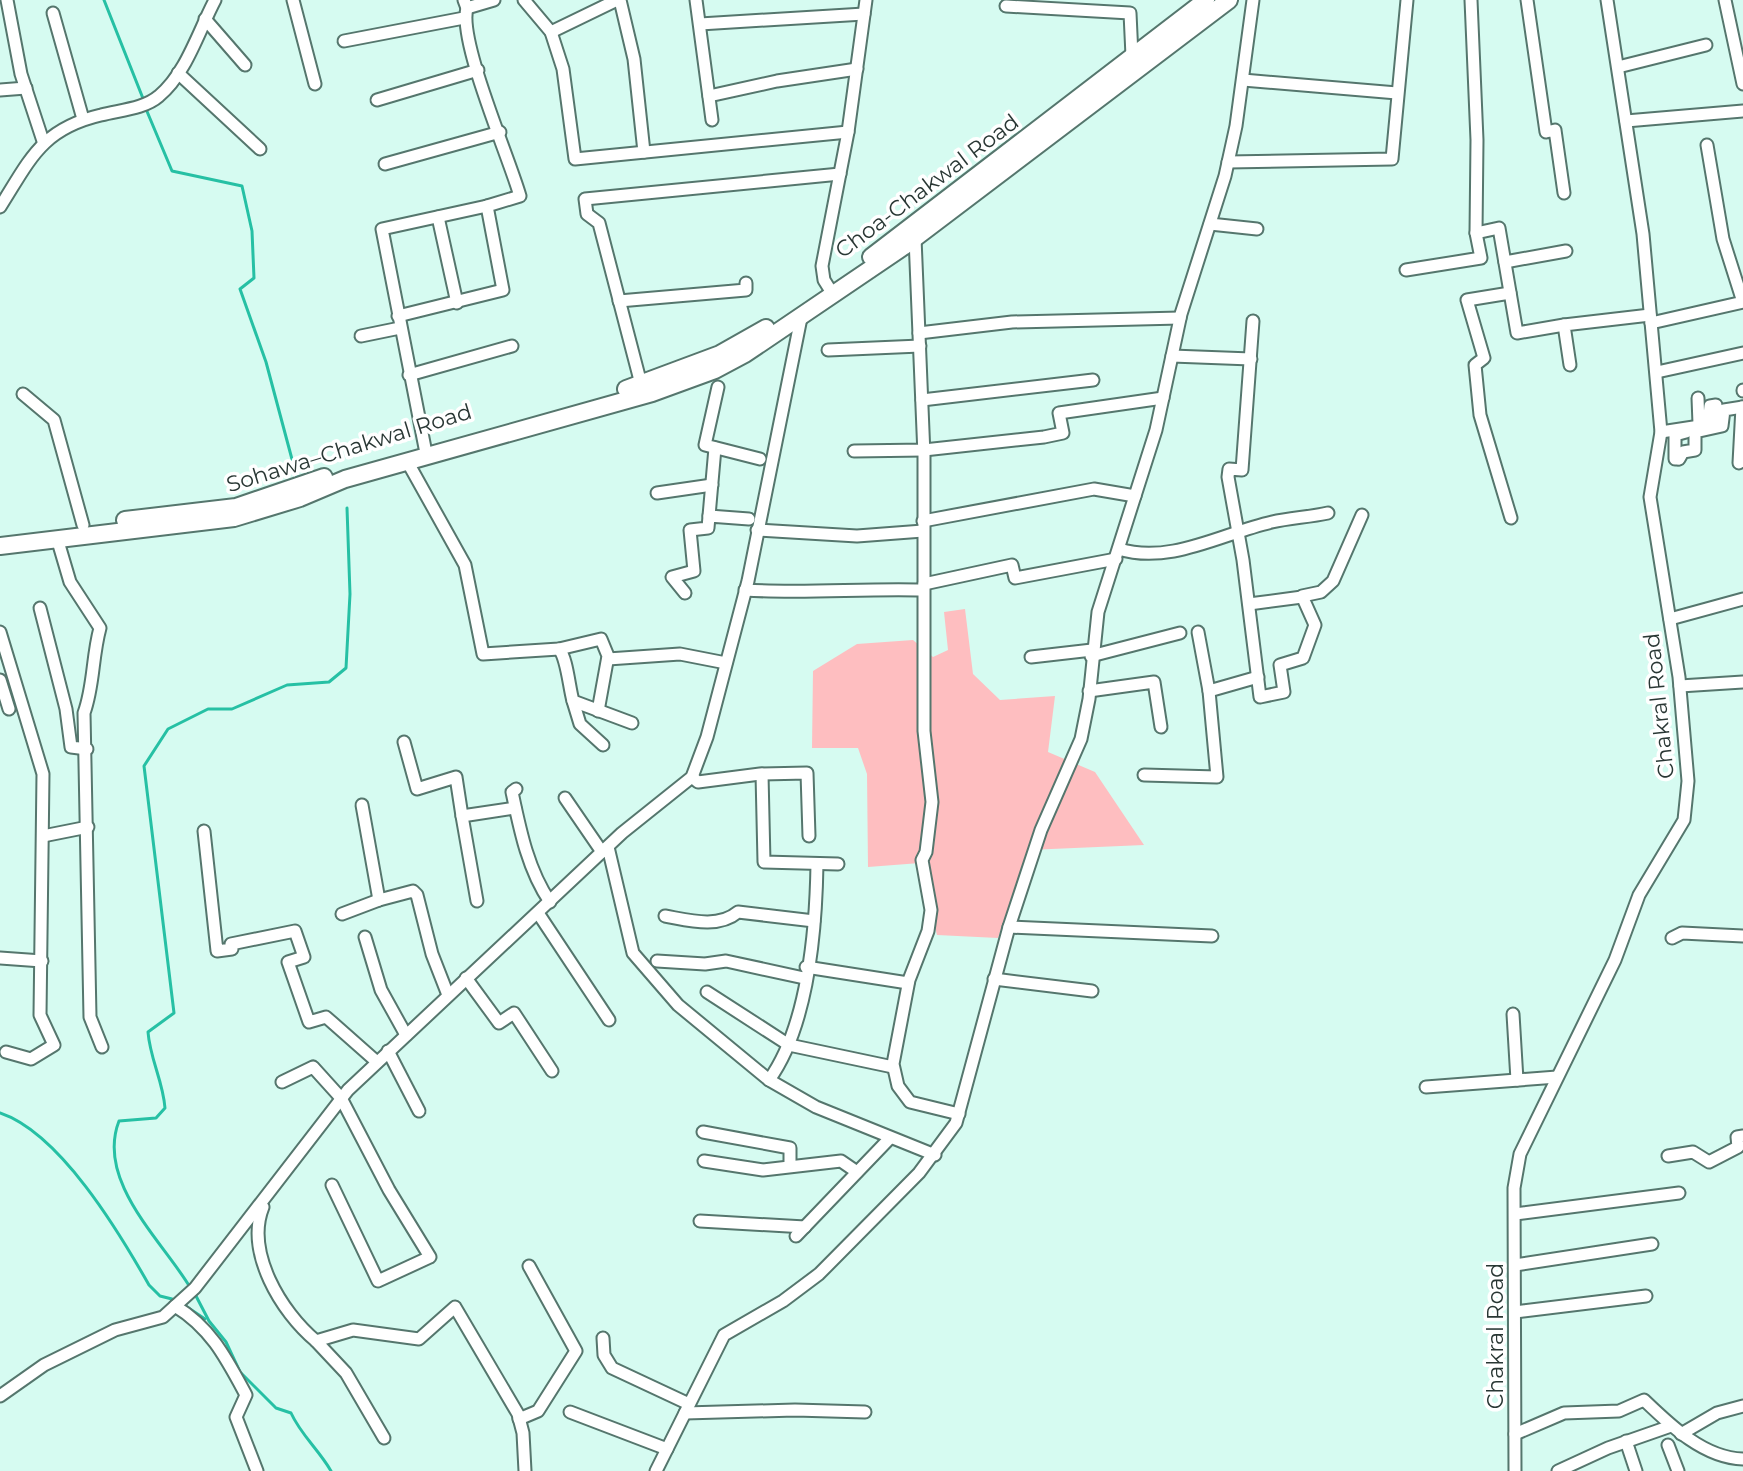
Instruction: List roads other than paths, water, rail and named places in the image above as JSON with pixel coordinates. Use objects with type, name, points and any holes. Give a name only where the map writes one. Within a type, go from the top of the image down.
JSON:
[{"type":"highway","name":"Choa-Chakwal Road","points":[[649,382],[720,354],[831,292],[1206,0]]},
{"type":"highway","points":[[0,546],[234,518],[407,461],[683,382],[745,354],[801,318],[831,292],[915,238],[1229,0]]},
{"type":"highway","name":"Sohawa–Chakwal Road","points":[[0,537],[236,507],[341,471],[649,382]]},
{"type":"street","points":[[7,0],[26,88],[43,141]]},
{"type":"street","points":[[0,207],[43,141],[83,119],[145,104],[178,73],[215,0]]},
{"type":"street","points":[[293,0],[315,84]]},
{"type":"street","points":[[344,41],[494,0]]},
{"type":"street","points":[[524,0],[551,32],[563,69],[575,159],[848,132]]},
{"type":"street","points":[[551,32],[619,0],[634,59],[644,152]]},
{"type":"street","points":[[696,0],[712,120]]},
{"type":"street","points":[[831,292],[822,266],[848,132],[866,0]]},
{"type":"street","points":[[656,1471],[724,1335],[783,1301],[819,1274],[935,1155],[959,1114],[1009,927],[1041,830],[1081,739],[1098,612],[1135,496],[1163,398],[1180,318],[1228,162],[1253,0]]},
{"type":"street","points":[[1228,162],[1392,159],[1407,0]]},
{"type":"street","points":[[1406,270],[1481,258],[1476,233],[1477,140],[1471,0]]},
{"type":"street","points":[[1527,0],[1546,132],[1555,130],[1564,193]]},
{"type":"street","name":"Chakral Road","points":[[1515,1471],[1515,1214],[1520,1154],[1615,960],[1639,895],[1684,820],[1688,781],[1680,686],[1650,497],[1661,432],[1643,234],[1607,0]]},
{"type":"street","points":[[1725,0],[1743,84]]},
{"type":"street","points":[[1006,6],[1130,13],[1132,56]]},
{"type":"street","points":[[425,448],[382,229],[520,196],[478,70],[465,9]]},
{"type":"street","points":[[53,13],[83,119]]},
{"type":"street","points":[[700,24],[864,14]]},
{"type":"street","points":[[205,19],[245,65]]},
{"type":"street","points":[[1618,67],[1706,45]]},
{"type":"street","points":[[709,96],[777,81],[857,69]]},
{"type":"street","points":[[377,100],[478,70]]},
{"type":"street","points":[[178,73],[260,149]]},
{"type":"street","points":[[1243,80],[1397,93]]},
{"type":"street","points":[[0,90],[26,88]]},
{"type":"street","points":[[1626,121],[1743,111]]},
{"type":"street","points":[[385,164],[500,132]]},
{"type":"street","points":[[1476,233],[1499,228],[1517,333],[1564,325],[1650,319],[1743,302],[1723,239],[1707,145]]},
{"type":"street","points":[[649,382],[619,301],[599,223],[587,214],[585,199],[840,174]]},
{"type":"street","points":[[361,336],[503,290],[487,206]]},
{"type":"street","points":[[438,217],[457,303]]},
{"type":"street","points":[[1210,224],[1257,229]]},
{"type":"street","points":[[915,238],[924,450],[924,731],[932,802],[926,852],[922,860],[931,910],[928,931],[908,983],[893,1067],[898,1086],[910,1102],[959,1114]]},
{"type":"street","points":[[1505,262],[1566,251]]},
{"type":"street","points":[[619,301],[721,294],[746,290],[746,283]]},
{"type":"street","points":[[1510,293],[1467,300],[1484,358],[1475,365],[1480,415],[1511,518]]},
{"type":"street","points":[[0,1396],[44,1365],[115,1330],[163,1317],[195,1288],[341,1098],[605,850],[692,777],[707,737],[745,590],[801,318]]},
{"type":"street","points":[[828,350],[919,339],[1012,322],[1180,318]]},
{"type":"street","points":[[1253,321],[1242,470],[1229,469],[1228,477],[1249,604],[1260,697],[1284,692],[1280,665],[1303,658],[1315,625],[1302,597]]},
{"type":"street","points":[[1564,325],[1570,365]]},
{"type":"street","points":[[409,375],[512,346]]},
{"type":"street","points":[[1657,372],[1743,353]]},
{"type":"street","points":[[1172,356],[1251,359]]},
{"type":"street","points":[[922,400],[1093,380]]},
{"type":"street","points":[[718,387],[705,445],[760,459]]},
{"type":"street","points":[[23,394],[54,420],[83,525]]},
{"type":"street","points":[[854,451],[924,450],[1063,433],[1059,413],[1163,398]]},
{"type":"street","points":[[1698,398],[1699,424],[1716,421],[1716,405],[1710,406],[1709,415]]},
{"type":"street","points":[[1724,423],[1724,410],[1738,408],[1739,463]]},
{"type":"street","points":[[1661,432],[1724,423]]},
{"type":"street","points":[[1689,432],[1675,435],[1675,459],[1683,452],[1695,450],[1695,432],[1724,423]]},
{"type":"street","points":[[685,593],[672,577],[694,571],[690,530],[708,528],[715,448]]},
{"type":"street","points":[[407,461],[465,565],[483,654],[559,649],[601,639],[608,659],[598,711]]},
{"type":"street","points":[[657,493],[712,485]]},
{"type":"street","points":[[757,530],[857,536],[923,526],[1094,489],[1135,496]]},
{"type":"street","points":[[745,590],[802,593],[923,587],[1012,565],[1015,578],[1117,554],[1192,547],[1237,531],[1328,513]]},
{"type":"street","points":[[1249,604],[1321,592],[1333,581],[1362,515]]},
{"type":"street","points":[[709,516],[749,519]]},
{"type":"street","points":[[57,538],[70,582],[100,628],[92,660],[91,693],[84,713],[90,1017],[102,1047]]},
{"type":"street","points":[[1670,619],[1743,599]]},
{"type":"street","points":[[40,608],[66,709],[71,747],[87,749]]},
{"type":"street","points":[[0,632],[43,774],[40,1015],[54,1045],[31,1059],[6,1052]]},
{"type":"street","points":[[1144,775],[1217,777],[1209,691],[1198,632]]},
{"type":"street","points":[[1031,657],[1092,653],[1180,633]]},
{"type":"street","points":[[559,649],[565,656],[565,675],[580,724],[603,745]]},
{"type":"street","points":[[608,659],[680,654],[726,663]]},
{"type":"street","points":[[1209,691],[1258,677]]},
{"type":"street","points":[[0,680],[9,709]]},
{"type":"street","points":[[1089,691],[1154,682],[1161,727]]},
{"type":"street","points":[[1680,686],[1743,682]]},
{"type":"street","points":[[573,701],[632,723]]},
{"type":"street","points":[[404,742],[417,789],[456,777],[477,901]]},
{"type":"street","points":[[692,777],[698,782],[762,774],[807,773],[809,836]]},
{"type":"street","points":[[762,774],[764,862],[838,864]]},
{"type":"street","points":[[516,789],[512,792],[515,808],[532,868],[550,902]]},
{"type":"street","points":[[565,798],[605,850],[633,953],[678,1005],[769,1080],[816,1107],[935,1155]]},
{"type":"street","points":[[362,805],[379,900]]},
{"type":"street","points":[[462,816],[515,808]]},
{"type":"street","points":[[43,836],[88,827]]},
{"type":"street","points":[[204,831],[217,951],[232,949],[231,944],[295,931],[304,957],[288,962],[309,1022],[326,1017],[377,1062]]},
{"type":"street","points":[[769,1080],[789,1045],[814,921],[817,864]]},
{"type":"street","points":[[342,914],[413,891],[417,895],[432,954],[448,995]]},
{"type":"street","points":[[665,916],[703,922],[728,921],[738,912],[814,921]]},
{"type":"street","points":[[538,913],[609,1020]]},
{"type":"street","points":[[1009,927],[1212,936]]},
{"type":"street","points":[[1672,938],[1682,933],[1743,936]]},
{"type":"street","points":[[365,937],[381,990],[406,1035]]},
{"type":"street","points":[[0,958],[42,961]]},
{"type":"street","points":[[657,961],[705,964],[726,961],[908,983]]},
{"type":"street","points":[[466,978],[499,1023],[514,1013],[552,1071]]},
{"type":"street","points":[[994,979],[1092,991]]},
{"type":"street","points":[[707,992],[789,1045],[893,1067]]},
{"type":"street","points":[[1513,1014],[1517,1080]]},
{"type":"street","points":[[388,1051],[419,1111]]},
{"type":"street","points":[[282,1082],[313,1067],[341,1098],[389,1190],[430,1257],[378,1281],[332,1185]]},
{"type":"street","points":[[1426,1087],[1557,1077]]},
{"type":"street","points":[[703,1132],[790,1148],[790,1166]]},
{"type":"street","points":[[1668,1156],[1693,1152],[1709,1162],[1738,1147],[1737,1137],[1743,1136]]},
{"type":"street","points":[[700,1221],[801,1232],[890,1138]]},
{"type":"street","points":[[704,1161],[763,1170],[841,1161],[857,1172]]},
{"type":"street","points":[[1515,1214],[1679,1193]]},
{"type":"street","points":[[267,1195],[257,1222],[263,1266],[298,1326],[346,1373],[384,1438]]},
{"type":"street","points":[[1515,1265],[1652,1244]]},
{"type":"street","points":[[519,1419],[538,1411],[576,1351],[529,1266]]},
{"type":"street","points":[[1515,1312],[1646,1296]]},
{"type":"street","points":[[175,1306],[196,1319],[216,1340],[246,1395],[236,1417],[257,1471]]},
{"type":"street","points":[[316,1341],[353,1330],[419,1339],[455,1307],[519,1419],[525,1471]]},
{"type":"street","points":[[603,1338],[604,1355],[612,1368],[687,1409],[865,1412]]},
{"type":"street","points":[[1515,1434],[1564,1413],[1619,1411],[1644,1400],[1676,1430],[1730,1459],[1743,1459]]},
{"type":"street","points":[[1558,1471],[1626,1441],[1676,1430],[1743,1406]]},
{"type":"street","points":[[570,1412],[667,1449]]},
{"type":"street","points":[[1626,1441],[1636,1471]]},
{"type":"street","points":[[1668,1445],[1678,1471]]},
{"type":"waterway","points":[[104,0],[144,101]]},
{"type":"waterway","points":[[146,109],[172,171],[242,186],[252,231],[254,278],[240,289],[266,362],[297,478]]},
{"type":"waterway","points":[[188,1284],[134,1208],[116,1165],[114,1143],[119,1121],[156,1118],[165,1108],[148,1032],[174,1013],[144,766],[168,729],[208,709],[232,709],[287,685],[329,682],[346,668],[350,594],[347,508]]},
{"type":"waterway","points":[[0,1113],[22,1124],[66,1162],[122,1239],[149,1285],[160,1296],[172,1299]]},
{"type":"waterway","points":[[196,1296],[209,1321],[226,1342],[240,1372],[276,1408],[291,1413],[331,1471]]},
{"type":"waterway","points":[[184,1305],[205,1319]]}]
